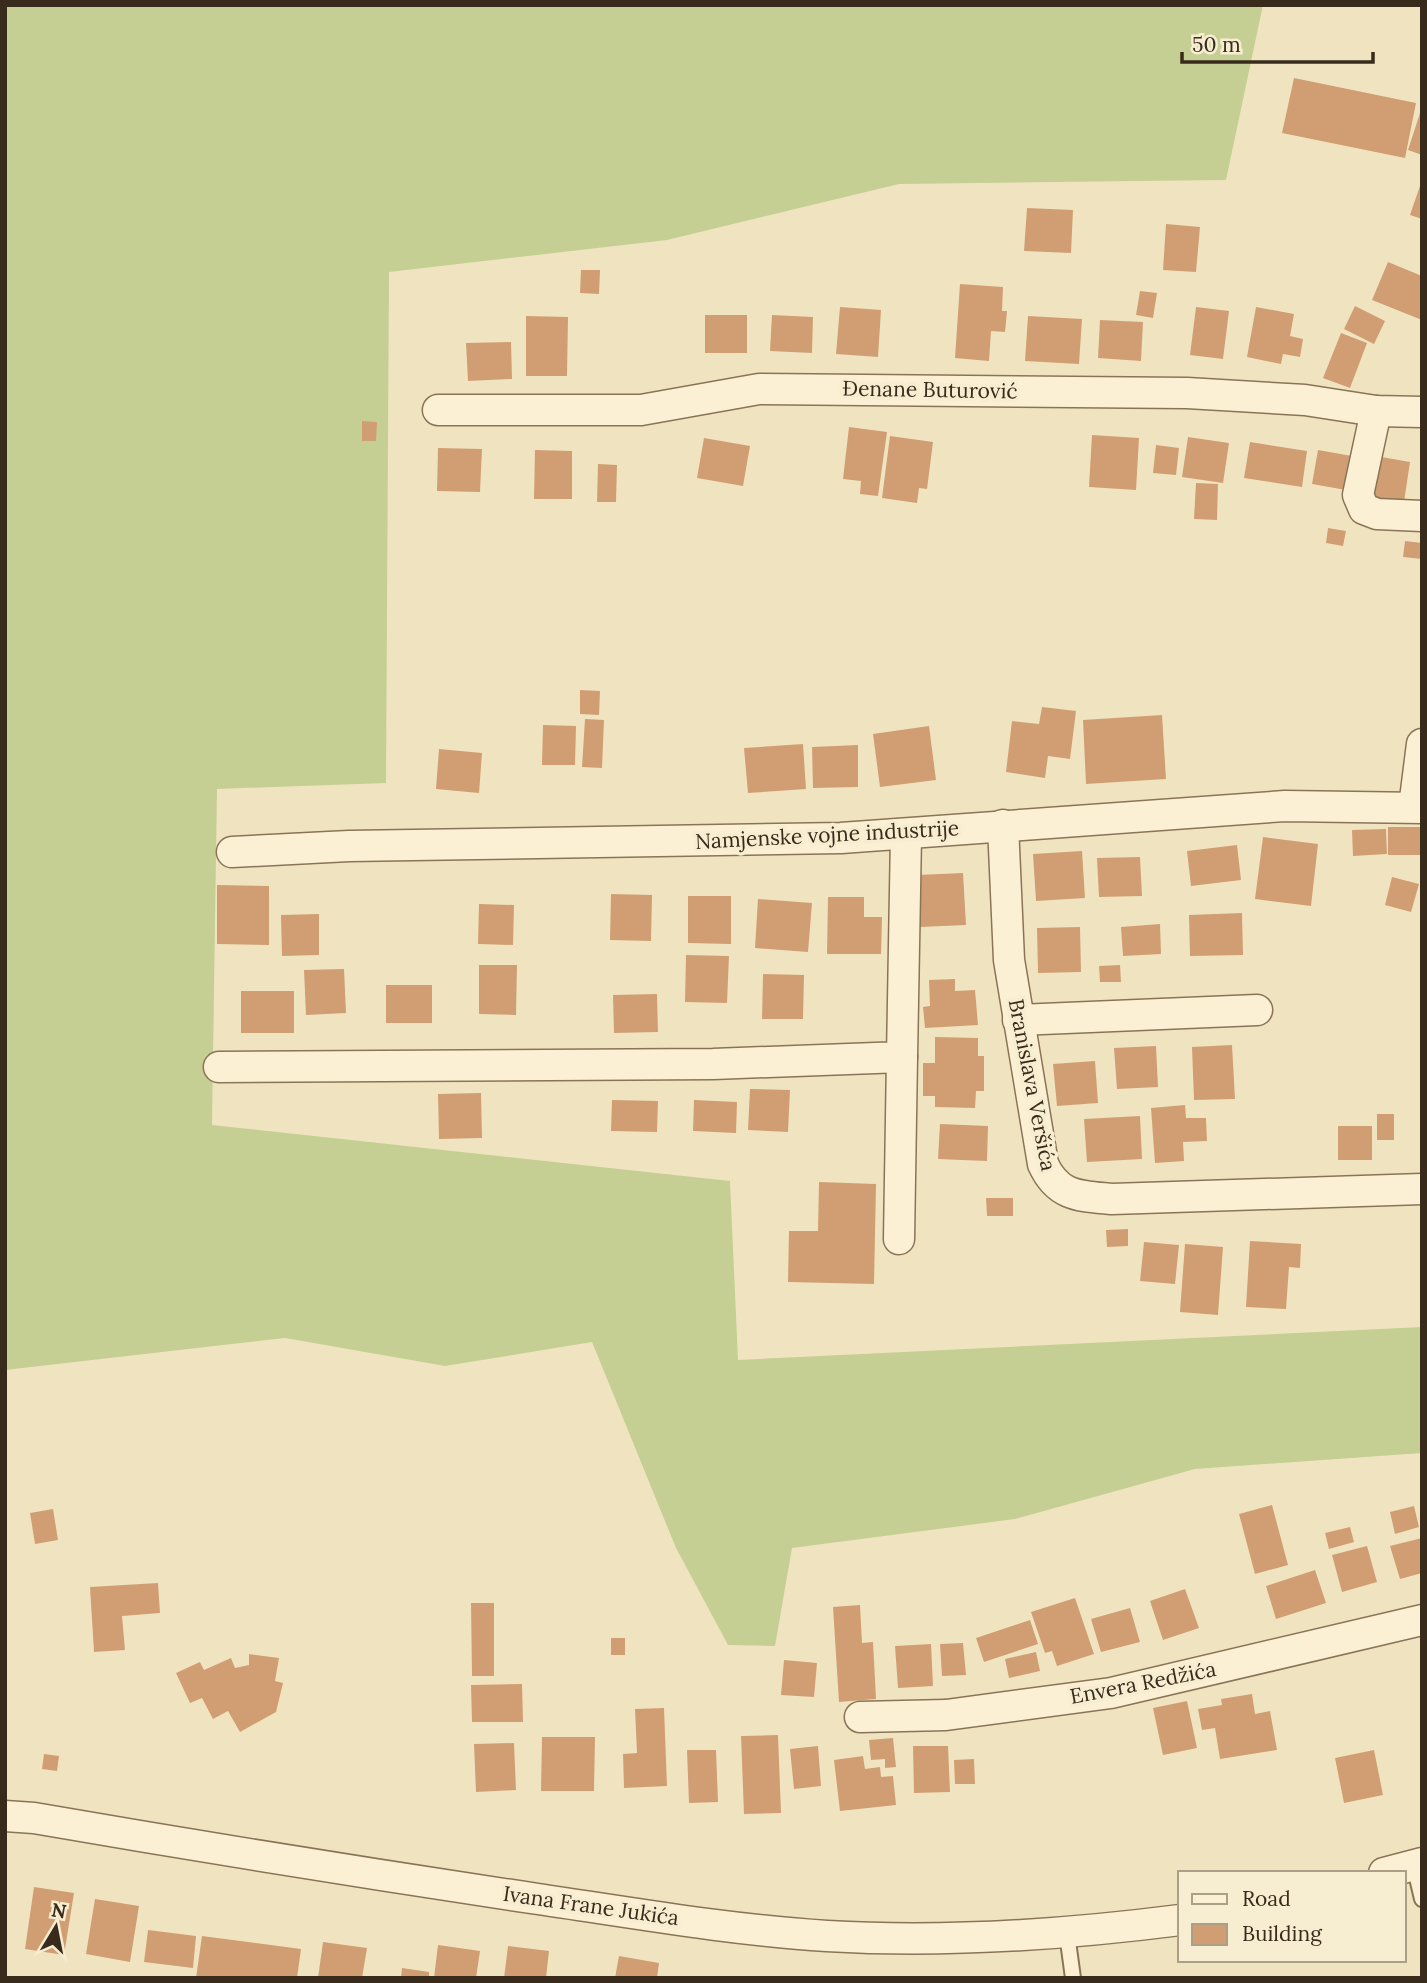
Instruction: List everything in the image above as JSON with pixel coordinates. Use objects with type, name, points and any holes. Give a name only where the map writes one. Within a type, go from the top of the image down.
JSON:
[{"type":"street","name":"Đenane Buturović","points":[[438,410],[641,410],[720,394],[773,389],[1187,393],[1305,400],[1376,411],[1422,412]]},
{"type":"street","points":[[1376,411],[1358,495],[1364,509],[1377,514],[1422,516]]},
{"type":"street","points":[[1418,808],[1422,744]]},
{"type":"street","name":"Namjenske vojne industrije","points":[[232,852],[349,846],[693,842],[906,835],[1003,825],[1114,820],[1285,806],[1418,808]]},
{"type":"street","name":"Branislava Veršića","points":[[1003,825],[1009,960],[1043,1164],[1051,1181],[1078,1196],[1112,1199],[1422,1189]]},
{"type":"street","points":[[899,1240],[906,835]]},
{"type":"street","points":[[1018,1020],[1258,1010]]},
{"type":"street","points":[[219,1068],[713,1064],[902,1057]]},
{"type":"street","name":"Envera Redžića","points":[[860,1717],[946,1715],[1111,1693],[1422,1620]]},
{"type":"street","name":"Ivana Frane Jukića","points":[[5,1816],[629,1913],[826,1936],[958,1938],[1067,1934],[1178,1920]]},
{"type":"street","points":[[1392,1871],[1418,1864]]},
{"type":"lane","points":[[1418,1864],[1422,1899]]},
{"type":"lane","points":[[1067,1934],[1073,1978]]},
{"type":"green space","points":[[5,5],[1263,5],[1226,180],[899,184],[667,240],[389,272],[386,783],[217,789],[212,1125],[730,1181],[738,1360],[1422,1327],[1422,1453],[1195,1469],[1015,1519],[792,1548],[775,1646],[728,1645],[676,1548],[592,1342],[445,1366],[285,1338],[5,1370]]},
{"type":"building","points":[[1294,78],[1416,103],[1405,158],[1282,133]]},
{"type":"building","points":[[1422,110],[1422,155],[1408,150]]},
{"type":"building","points":[[1422,180],[1422,219],[1410,215]]},
{"type":"building","points":[[1027,208],[1073,210],[1071,253],[1024,251]]},
{"type":"building","points":[[1166,224],[1200,227],[1196,272],[1163,270]]},
{"type":"building","points":[[1388,262],[1422,276],[1422,320],[1372,300]]},
{"type":"building","points":[[581,270],[600,270],[599,294],[580,293]]},
{"type":"building","points":[[960,284],[1003,287],[1002,311],[1007,311],[1005,332],[991,331],[989,361],[955,358]]},
{"type":"building","points":[[1140,291],[1157,293],[1153,318],[1136,315]]},
{"type":"building","points":[[1355,306],[1385,321],[1374,344],[1344,329]]},
{"type":"building","points":[[840,307],[881,310],[878,357],[836,354]]},
{"type":"building","points":[[1196,307],[1229,311],[1223,359],[1190,355]]},
{"type":"building","points":[[1256,307],[1294,314],[1290,336],[1303,339],[1300,357],[1283,354],[1281,364],[1247,357]]},
{"type":"building","points":[[705,315],[747,315],[747,353],[705,353]]},
{"type":"building","points":[[772,315],[813,317],[812,353],[770,351]]},
{"type":"building","points":[[526,316],[568,317],[567,376],[526,376]]},
{"type":"building","points":[[1028,316],[1082,319],[1079,364],[1025,361]]},
{"type":"building","points":[[1100,320],[1143,322],[1141,361],[1098,358]]},
{"type":"building","points":[[1341,333],[1367,343],[1350,388],[1323,378]]},
{"type":"building","points":[[511,342],[512,379],[468,381],[466,343]]},
{"type":"building","points":[[362,421],[377,422],[376,441],[362,441]]},
{"type":"building","points":[[849,427],[887,432],[878,496],[860,494],[861,481],[843,479]]},
{"type":"building","points":[[1092,435],[1139,438],[1136,490],[1089,487]]},
{"type":"building","points":[[890,436],[933,442],[927,489],[919,488],[917,503],[882,498]]},
{"type":"building","points":[[1188,437],[1229,443],[1223,483],[1182,477]]},
{"type":"building","points":[[704,438],[750,446],[743,486],[697,478]]},
{"type":"building","points":[[1250,442],[1307,451],[1302,487],[1244,478]]},
{"type":"building","points":[[1156,445],[1179,448],[1176,475],[1153,473]]},
{"type":"building","points":[[438,448],[482,449],[480,492],[437,491]]},
{"type":"building","points":[[535,450],[572,451],[572,499],[534,499]]},
{"type":"building","points":[[1318,450],[1352,456],[1346,490],[1312,484]]},
{"type":"building","points":[[1370,455],[1410,462],[1404,502],[1364,496]]},
{"type":"building","points":[[598,464],[617,465],[616,502],[597,502]]},
{"type":"building","points":[[1196,483],[1218,484],[1217,520],[1194,519]]},
{"type":"building","points":[[1328,528],[1346,531],[1343,546],[1326,543]]},
{"type":"building","points":[[1405,541],[1422,543],[1422,559],[1403,557]]},
{"type":"building","points":[[580,690],[600,691],[599,715],[580,714]]},
{"type":"building","points":[[1042,707],[1076,711],[1070,759],[1048,756],[1045,778],[1006,772],[1012,721],[1039,724]]},
{"type":"building","points":[[1162,715],[1166,779],[1086,784],[1083,720]]},
{"type":"building","points":[[585,719],[604,720],[602,768],[582,767]]},
{"type":"building","points":[[543,725],[576,726],[575,765],[542,765]]},
{"type":"building","points":[[929,726],[936,780],[880,787],[873,734]]},
{"type":"building","points":[[803,744],[806,789],[748,793],[744,748]]},
{"type":"building","points":[[858,745],[858,787],[813,788],[812,747]]},
{"type":"building","points":[[439,749],[482,753],[479,793],[436,789]]},
{"type":"building","points":[[1388,827],[1422,827],[1422,855],[1388,855]]},
{"type":"building","points":[[1386,829],[1387,854],[1353,856],[1352,830]]},
{"type":"building","points":[[1263,837],[1318,844],[1311,906],[1255,899]]},
{"type":"building","points":[[1237,845],[1241,880],[1191,886],[1187,851]]},
{"type":"building","points":[[1082,851],[1085,898],[1036,901],[1033,854]]},
{"type":"building","points":[[1140,857],[1142,896],[1099,897],[1097,858]]},
{"type":"building","points":[[963,873],[966,925],[920,927],[917,875]]},
{"type":"building","points":[[1392,877],[1419,884],[1411,912],[1385,905]]},
{"type":"building","points":[[217,885],[269,886],[269,945],[217,944]]},
{"type":"building","points":[[611,894],[652,895],[651,941],[610,940]]},
{"type":"building","points":[[688,896],[731,896],[731,944],[688,943]]},
{"type":"building","points":[[828,897],[864,897],[864,917],[882,917],[881,954],[827,954]]},
{"type":"building","points":[[758,899],[812,903],[808,952],[755,948]]},
{"type":"building","points":[[479,904],[514,905],[513,945],[478,944]]},
{"type":"building","points":[[1242,913],[1243,955],[1190,956],[1189,915]]},
{"type":"building","points":[[319,914],[319,955],[282,956],[281,915]]},
{"type":"building","points":[[1160,924],[1161,954],[1123,956],[1121,927]]},
{"type":"building","points":[[1080,927],[1081,972],[1038,973],[1037,928]]},
{"type":"building","points":[[686,955],[729,956],[727,1003],[685,1002]]},
{"type":"building","points":[[479,965],[517,965],[516,1015],[479,1014]]},
{"type":"building","points":[[1120,965],[1121,982],[1100,982],[1099,966]]},
{"type":"building","points":[[344,969],[346,1013],[306,1015],[304,970]]},
{"type":"building","points":[[763,974],[804,975],[803,1019],[762,1019]]},
{"type":"building","points":[[955,979],[955,991],[975,990],[978,1025],[925,1028],[923,1007],[930,1006],[929,980]]},
{"type":"building","points":[[386,985],[432,985],[432,1023],[386,1023]]},
{"type":"building","points":[[241,991],[294,991],[294,1033],[241,1033]]},
{"type":"building","points":[[657,994],[658,1032],[614,1033],[613,995]]},
{"type":"building","points":[[935,1037],[978,1038],[978,1056],[984,1056],[984,1091],[976,1091],[975,1108],[935,1107],[935,1096],[923,1096],[923,1063],[935,1063]]},
{"type":"building","points":[[1232,1045],[1235,1099],[1194,1100],[1192,1047]]},
{"type":"building","points":[[1156,1046],[1158,1087],[1117,1089],[1114,1048]]},
{"type":"building","points":[[1095,1061],[1098,1103],[1057,1106],[1053,1064]]},
{"type":"building","points":[[750,1089],[790,1090],[788,1132],[748,1130]]},
{"type":"building","points":[[481,1093],[482,1138],[439,1139],[438,1094]]},
{"type":"building","points":[[612,1100],[658,1101],[657,1132],[611,1131]]},
{"type":"building","points":[[694,1100],[737,1102],[736,1133],[693,1131]]},
{"type":"building","points":[[1185,1105],[1186,1118],[1206,1118],[1207,1141],[1183,1142],[1184,1161],[1155,1163],[1151,1108]]},
{"type":"building","points":[[1377,1114],[1394,1114],[1394,1140],[1377,1140]]},
{"type":"building","points":[[1140,1116],[1142,1159],[1087,1162],[1084,1119]]},
{"type":"building","points":[[940,1124],[988,1126],[987,1161],[938,1159]]},
{"type":"building","points":[[1338,1126],[1372,1126],[1372,1160],[1338,1160]]},
{"type":"building","points":[[819,1182],[876,1184],[874,1284],[788,1282],[789,1231],[818,1231]]},
{"type":"building","points":[[986,1198],[1013,1198],[1013,1216],[987,1216]]},
{"type":"building","points":[[1128,1229],[1128,1246],[1107,1247],[1106,1230]]},
{"type":"building","points":[[1250,1241],[1301,1244],[1300,1268],[1289,1267],[1286,1309],[1246,1307]]},
{"type":"building","points":[[1144,1242],[1179,1245],[1175,1284],[1140,1281]]},
{"type":"building","points":[[1185,1244],[1223,1247],[1218,1315],[1180,1312]]},
{"type":"building","points":[[1272,1505],[1288,1565],[1255,1574],[1239,1514]]},
{"type":"building","points":[[1414,1506],[1419,1527],[1395,1534],[1390,1512]]},
{"type":"building","points":[[53,1509],[58,1540],[35,1544],[30,1513]]},
{"type":"building","points":[[1350,1527],[1354,1542],[1329,1549],[1325,1533]]},
{"type":"building","points":[[1422,1538],[1422,1573],[1400,1579],[1390,1546]]},
{"type":"building","points":[[1367,1546],[1377,1582],[1342,1592],[1332,1555]]},
{"type":"building","points":[[1315,1570],[1326,1603],[1276,1619],[1266,1586]]},
{"type":"building","points":[[158,1583],[160,1613],[122,1616],[125,1650],[94,1652],[90,1587]]},
{"type":"building","points":[[1185,1589],[1199,1628],[1163,1640],[1150,1601]]},
{"type":"building","points":[[1075,1598],[1094,1654],[1057,1666],[1052,1651],[1045,1653],[1031,1612]]},
{"type":"building","points":[[471,1603],[494,1603],[494,1676],[472,1676]]},
{"type":"building","points":[[860,1605],[862,1643],[873,1642],[876,1699],[839,1702],[833,1607]]},
{"type":"building","points":[[1130,1608],[1140,1642],[1101,1652],[1091,1619]]},
{"type":"building","points":[[1030,1620],[1038,1644],[984,1662],[976,1638]]},
{"type":"building","points":[[611,1638],[625,1638],[625,1655],[611,1655]]},
{"type":"building","points":[[963,1643],[966,1675],[942,1676],[940,1644]]},
{"type":"building","points":[[931,1644],[933,1686],[898,1688],[895,1646]]},
{"type":"building","points":[[1036,1652],[1040,1671],[1009,1678],[1005,1659]]},
{"type":"building","points":[[249,1654],[279,1658],[275,1681],[283,1683],[276,1712],[240,1732],[228,1711],[213,1719],[202,1698],[190,1703],[176,1673],[200,1662],[204,1670],[231,1658],[235,1668],[249,1665]]},
{"type":"building","points":[[784,1660],[817,1663],[814,1697],[781,1695]]},
{"type":"building","points":[[522,1684],[523,1722],[472,1722],[471,1685]]},
{"type":"building","points":[[1252,1694],[1255,1714],[1270,1711],[1277,1750],[1220,1759],[1215,1728],[1202,1730],[1198,1709],[1222,1705],[1221,1699]]},
{"type":"building","points":[[1187,1701],[1197,1748],[1163,1755],[1153,1708]]},
{"type":"building","points":[[664,1708],[667,1786],[624,1788],[623,1754],[637,1753],[635,1709]]},
{"type":"building","points":[[778,1735],[781,1813],[744,1814],[741,1736]]},
{"type":"building","points":[[542,1737],[595,1737],[594,1791],[541,1791]]},
{"type":"building","points":[[893,1738],[896,1767],[885,1768],[885,1759],[871,1760],[869,1740]]},
{"type":"building","points":[[514,1743],[516,1790],[476,1792],[474,1744]]},
{"type":"building","points":[[818,1746],[821,1786],[794,1789],[790,1749]]},
{"type":"building","points":[[913,1746],[948,1746],[950,1792],[914,1793]]},
{"type":"building","points":[[687,1750],[716,1750],[718,1802],[689,1803]]},
{"type":"building","points":[[1374,1750],[1383,1795],[1344,1803],[1335,1758]]},
{"type":"building","points":[[44,1754],[59,1756],[57,1771],[42,1769]]},
{"type":"building","points":[[863,1756],[865,1769],[880,1767],[881,1777],[893,1776],[896,1805],[840,1811],[834,1760]]},
{"type":"building","points":[[974,1759],[975,1784],[955,1784],[954,1760]]},
{"type":"building","points":[[34,1887],[74,1893],[64,1955],[25,1949]]},
{"type":"building","points":[[95,1899],[139,1906],[130,1962],[86,1954]]},
{"type":"building","points":[[148,1930],[196,1936],[193,1968],[144,1962]]},
{"type":"building","points":[[202,1936],[301,1949],[297,1978],[196,1978]]},
{"type":"building","points":[[323,1942],[367,1948],[362,1978],[318,1978]]},
{"type":"building","points":[[438,1945],[480,1951],[476,1978],[434,1978]]},
{"type":"building","points":[[508,1946],[549,1951],[546,1978],[504,1978]]},
{"type":"building","points":[[619,1956],[659,1963],[657,1978],[615,1978]]},
{"type":"building","points":[[402,1968],[429,1972],[429,1978],[401,1978]]}]
